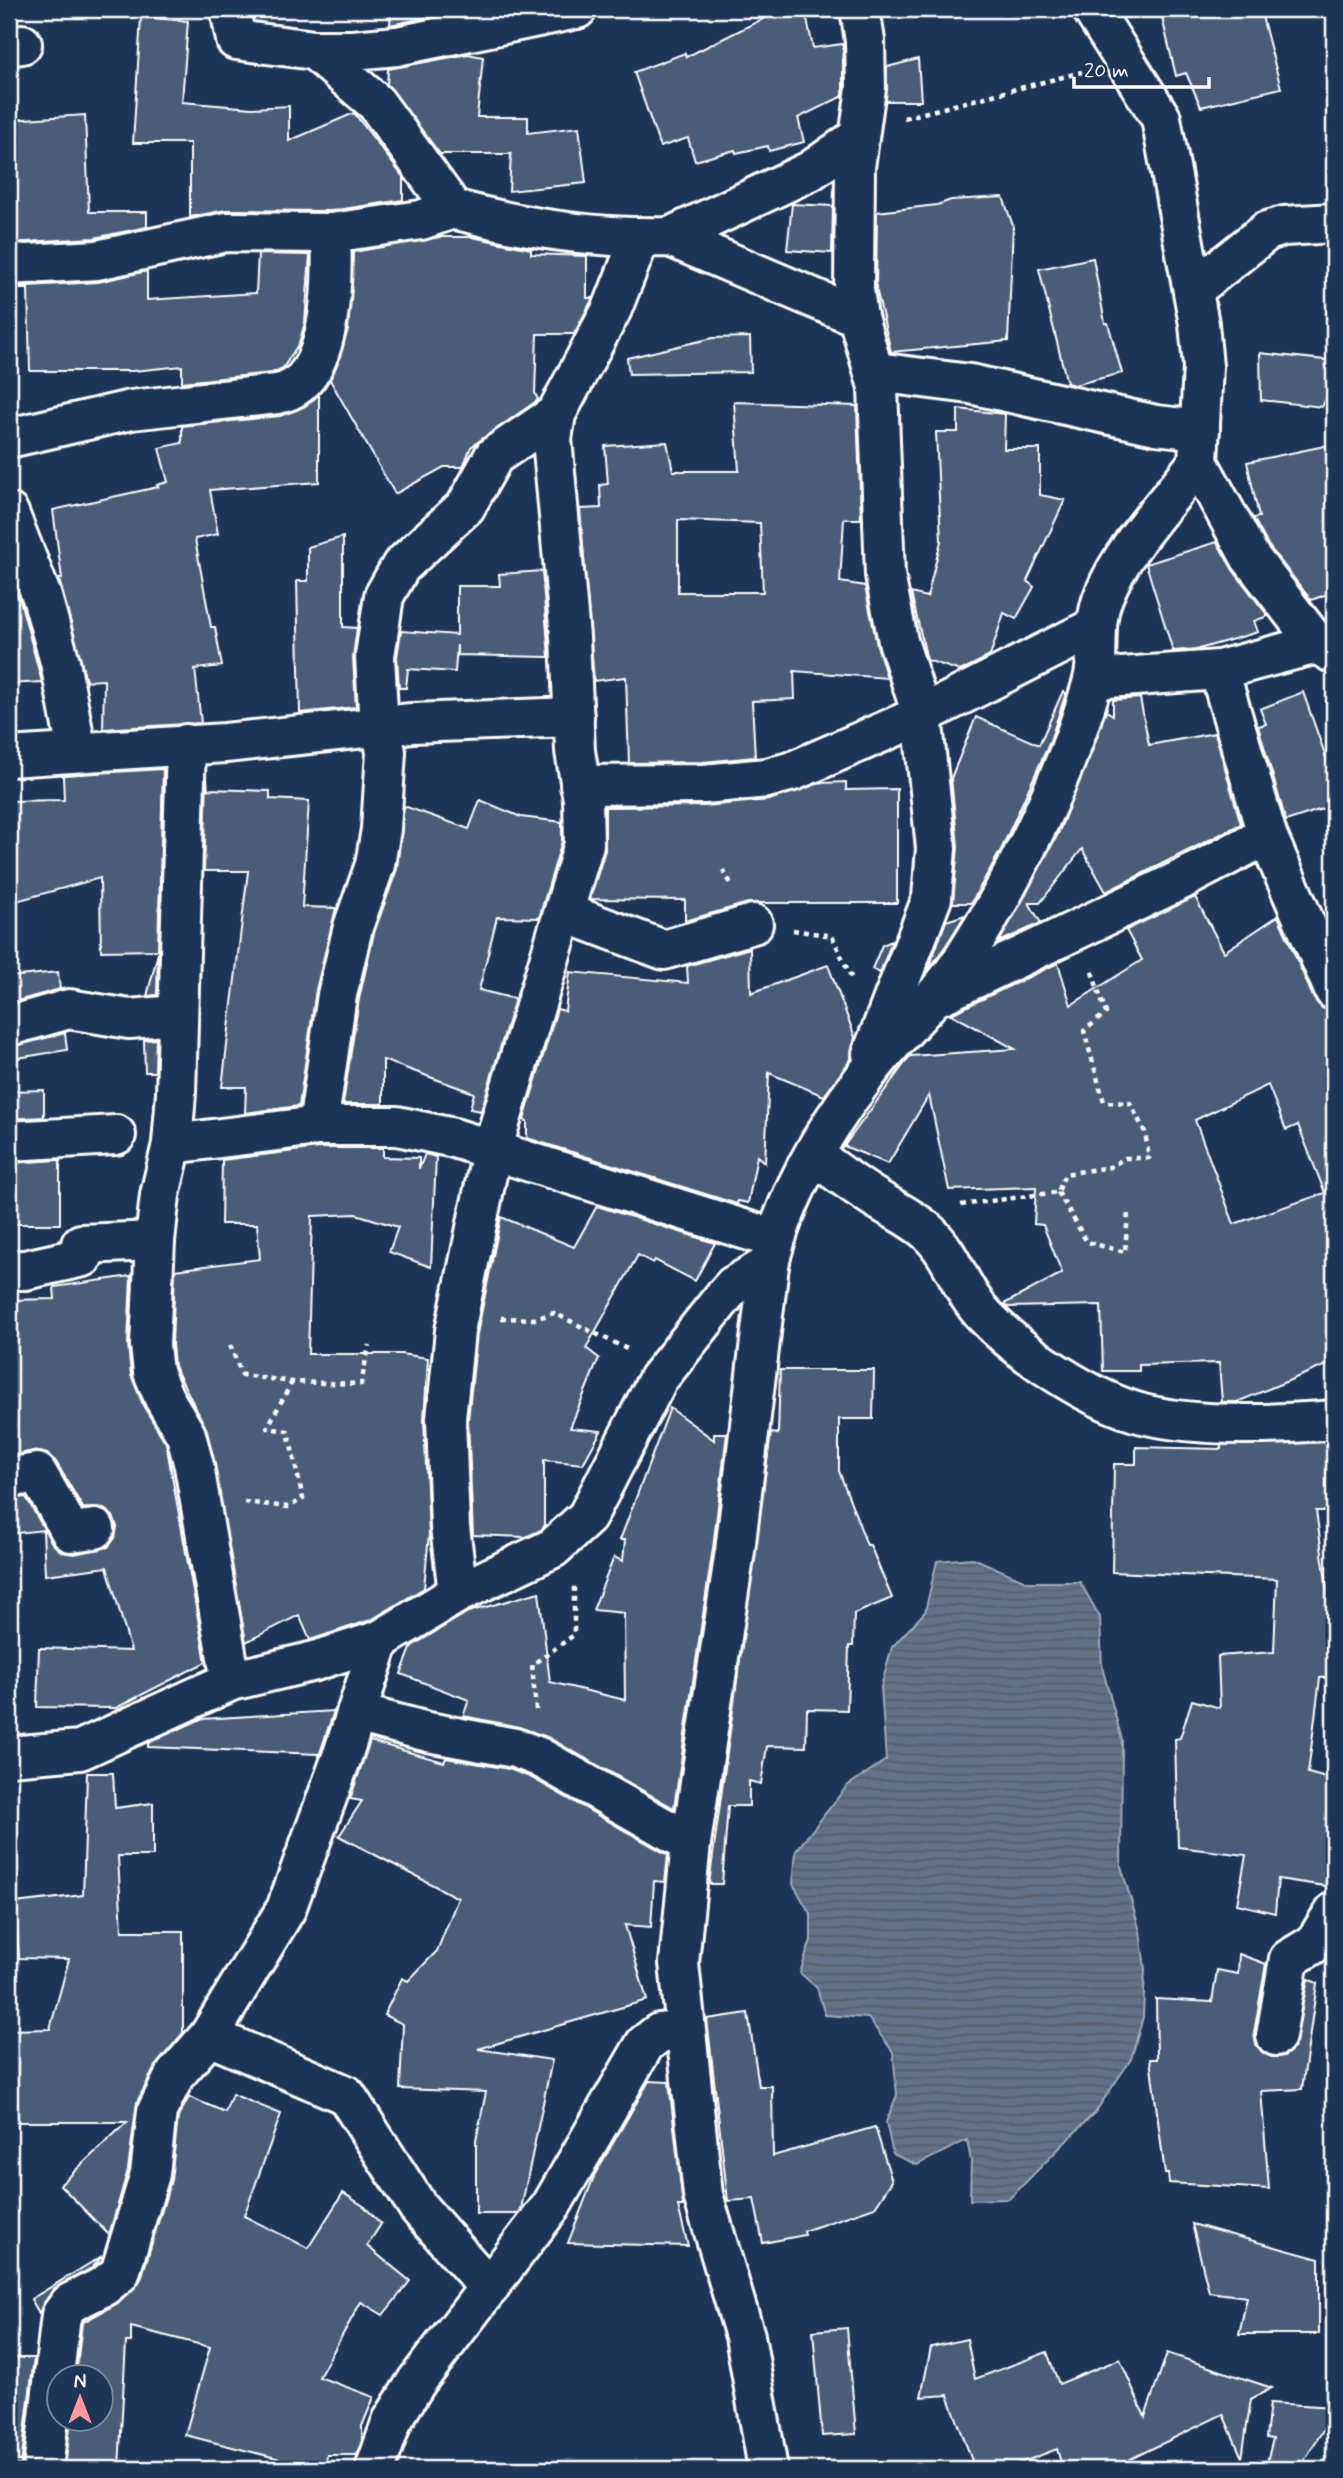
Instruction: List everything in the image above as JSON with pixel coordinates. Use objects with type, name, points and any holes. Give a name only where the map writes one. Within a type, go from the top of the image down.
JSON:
[{"type":"street","points":[[230,9],[236,40],[314,50],[397,46],[577,9]]},
{"type":"street","points":[[860,9],[865,41],[866,88],[857,138],[853,240],[858,317],[876,372],[885,575],[898,641],[922,715],[928,754],[936,876],[932,898],[863,1079]]},
{"type":"street","points":[[1093,9],[1161,118],[1171,183],[1194,289],[1203,366],[1199,446],[1250,556],[1326,649],[1219,670],[1094,679]]},
{"type":"street","points":[[314,50],[376,103],[453,209]]},
{"type":"street","points":[[458,1593],[450,1527],[446,1419],[458,1317],[492,1150],[566,913],[584,844],[570,637],[553,463],[552,439],[556,414],[607,319],[655,238],[810,171],[857,138]]},
{"type":"street","points":[[9,265],[97,260],[226,232],[331,233],[421,220],[453,209],[533,228],[655,238],[858,317]]},
{"type":"street","points":[[1194,289],[1227,265],[1257,236],[1284,226],[1334,223]]},
{"type":"street","points":[[9,438],[131,410],[277,394],[297,388],[310,373],[328,313],[333,278],[331,233]]},
{"type":"street","points":[[876,372],[970,384],[1156,425],[1199,446]]},
{"type":"street","points":[[318,1126],[337,995],[353,928],[375,865],[381,830],[386,752],[375,656],[380,613],[389,585],[401,566],[466,506],[495,456],[556,414]]},
{"type":"street","points":[[768,2469],[745,2336],[703,2195],[679,1963],[691,1843],[735,1551],[772,1252],[814,1156],[863,1079],[935,997],[982,928],[1036,826],[1079,727],[1094,679],[1094,627],[1103,596],[1115,572],[1199,446]]},
{"type":"street","points":[[9,513],[42,597],[60,662],[77,752]]},
{"type":"street","points":[[580,785],[704,784],[766,778],[815,763],[922,715],[1094,627]]},
{"type":"street","points":[[1219,670],[1267,835],[1334,990]]},
{"type":"street","points":[[9,757],[347,732],[381,726],[574,717]]},
{"type":"street","points":[[186,744],[172,1143],[160,1195],[150,1345],[153,1371],[164,1398],[186,1435],[201,1504],[231,1681]]},
{"type":"street","points":[[935,997],[1267,835]]},
{"type":"street","points":[[566,913],[664,950],[753,924]]},
{"type":"street","points":[[9,1026],[69,1009],[129,1019],[177,1015]]},
{"type":"street","points":[[172,1143],[318,1126],[405,1127],[492,1150],[772,1252]]},
{"type":"street","points":[[9,1141],[116,1135]]},
{"type":"street","points":[[814,1156],[925,1230],[941,1244],[977,1307],[996,1327],[1039,1359],[1113,1404],[1144,1414],[1213,1422],[1255,1424],[1334,1420]]},
{"type":"street","points":[[9,1270],[25,1270],[83,1257],[80,1244],[155,1241]]},
{"type":"street","points":[[9,1756],[80,1750],[231,1681],[315,1661],[380,1640],[458,1593],[558,1544],[587,1517],[665,1370],[733,1286],[772,1252]]},
{"type":"street","points":[[9,1478],[37,1473],[71,1532],[95,1529]]},
{"type":"street","points":[[43,2469],[61,2315],[70,2303],[104,2286],[120,2273],[150,2174],[157,2111],[175,2075],[209,2036],[286,1909],[380,1640]]},
{"type":"street","points":[[356,1713],[428,1732],[502,1745],[539,1757],[691,1843]]},
{"type":"street","points":[[1276,2036],[1289,1959],[1314,1944],[1334,1912]]},
{"type":"street","points":[[375,2469],[391,2421],[416,2381],[551,2206],[645,2045],[659,2033],[684,2029]]},
{"type":"street","points":[[209,2036],[346,2095],[418,2207],[489,2288]]},
{"type":"path","points":[[857,138],[903,118],[1123,61]]},
{"type":"path","points":[[723,870],[753,924],[832,936],[878,1037]]},
{"type":"path","points":[[1058,1192],[1065,1174],[1110,1167],[1125,1158],[1149,1158],[1144,1132],[1130,1103],[1104,1102],[1084,1031],[1105,1013],[1077,929]]},
{"type":"path","points":[[1058,1192],[1087,1242],[1125,1252],[1128,1212]]},
{"type":"path","points":[[900,1214],[1058,1192]]},
{"type":"path","points":[[458,1317],[534,1319],[554,1313],[665,1370]]},
{"type":"path","points":[[230,1345],[242,1375],[292,1382],[361,1384],[369,1345]]},
{"type":"path","points":[[201,1504],[252,1502],[288,1507],[303,1499],[288,1431],[267,1428],[292,1382]]},
{"type":"path","points":[[539,1757],[532,1665],[574,1636],[574,1580],[558,1544]]},
{"type":"water","points":[[973,1558],[1028,1582],[1080,1582],[1100,1617],[1102,1667],[1122,1740],[1121,1866],[1140,1931],[1145,1969],[1143,2017],[1131,2059],[1096,2111],[1009,2199],[970,2200],[971,2161],[967,2140],[917,2165],[893,2154],[886,2122],[897,2095],[893,2052],[868,2018],[825,2015],[817,1988],[800,1973],[811,1940],[811,1915],[793,1884],[796,1851],[847,1786],[886,1760],[881,1687],[892,1647],[925,1612],[937,1561]]},
{"type":"building","points":[[391,9],[468,9],[390,25]]},
{"type":"building","points":[[783,9],[805,9],[813,48],[843,44],[843,96],[798,118],[804,142],[769,151],[768,146],[736,153],[735,150],[695,161],[688,138],[660,147],[634,72],[685,53],[686,57]]},
{"type":"building","points":[[1160,9],[1260,9],[1281,88],[1201,107],[1186,73],[1176,76]]},
{"type":"building","points":[[141,17],[188,21],[182,102],[252,108],[289,106],[289,141],[354,113],[403,177],[403,200],[330,211],[226,210],[190,217],[190,143],[133,143]]},
{"type":"building","points":[[468,54],[483,57],[477,117],[528,117],[528,133],[579,127],[586,183],[509,191],[511,154],[440,154],[387,84],[388,69]]},
{"type":"building","points":[[918,59],[921,101],[886,101],[887,67]]},
{"type":"building","points":[[85,115],[89,212],[147,212],[147,227],[94,238],[9,243],[9,120]]},
{"type":"building","points":[[1003,197],[1013,226],[1008,341],[891,352],[876,288],[877,212],[937,205],[951,200]]},
{"type":"building","points":[[792,204],[833,206],[832,253],[787,250]]},
{"type":"building","points":[[440,237],[472,237],[531,249],[531,254],[587,256],[587,298],[593,298],[574,334],[537,334],[535,393],[538,400],[471,447],[463,467],[444,467],[395,494],[330,380],[348,330],[353,252]]},
{"type":"building","points":[[258,254],[310,255],[305,323],[299,343],[283,368],[272,373],[182,382],[182,366],[133,371],[30,371],[28,289],[9,287],[98,282],[147,271],[147,300],[256,293]]},
{"type":"building","points":[[1093,258],[1105,323],[1108,323],[1122,373],[1074,385],[1067,383],[1039,269]]},
{"type":"building","points":[[750,337],[751,372],[629,374],[627,358],[713,338]]},
{"type":"building","points":[[1260,353],[1334,361],[1334,383],[1322,407],[1261,400]]},
{"type":"building","points":[[319,393],[319,482],[210,490],[218,534],[195,539],[211,627],[215,627],[222,666],[195,669],[201,723],[103,729],[104,680],[86,681],[59,579],[62,579],[53,510],[158,487],[157,485],[168,482],[159,448],[182,443],[182,426],[280,416],[305,406]]},
{"type":"building","points":[[734,402],[857,406],[861,519],[844,519],[840,582],[865,586],[887,678],[794,671],[795,699],[752,701],[755,757],[703,762],[629,763],[626,677],[594,681],[580,509],[601,508],[600,485],[608,484],[605,446],[667,442],[673,471],[739,471]],"holes":[[[678,520],[760,523],[763,592],[678,592]]]},
{"type":"building","points":[[958,409],[1005,414],[1004,449],[1040,449],[1040,495],[1065,500],[1027,581],[1034,587],[1016,619],[1004,613],[990,656],[960,671],[927,660],[911,593],[927,597],[941,541],[936,432],[958,432]]},
{"type":"building","points":[[1334,444],[1334,592],[1311,600],[1268,545],[1253,518],[1259,517],[1247,462]]},
{"type":"building","points":[[343,537],[343,627],[357,628],[353,657],[356,707],[300,713],[297,581],[308,581],[308,547]]},
{"type":"building","points":[[1217,542],[1233,570],[1268,616],[1254,621],[1258,632],[1199,649],[1173,651],[1146,564]]},
{"type":"building","points":[[542,571],[549,657],[457,655],[457,645],[455,672],[408,669],[406,688],[399,688],[397,657],[401,631],[457,635],[457,586],[500,586],[499,574]]},
{"type":"building","points":[[9,583],[13,583],[21,604],[42,682],[9,684]]},
{"type":"building","points":[[1063,691],[1066,693],[1049,744],[1001,850],[971,903],[953,903],[958,846],[951,778],[976,717],[1039,745]]},
{"type":"building","points":[[1303,692],[1334,780],[1334,805],[1286,821],[1258,726],[1266,724],[1260,709]]},
{"type":"building","points":[[1140,698],[1149,745],[1215,733],[1241,824],[1106,892],[1082,849],[1040,903],[1029,903],[1041,923],[999,942],[1058,834],[1106,711],[1113,715],[1113,700]]},
{"type":"building","points":[[163,769],[158,950],[101,951],[100,878],[9,903],[9,801],[64,800],[63,775]]},
{"type":"building","points":[[207,778],[208,789],[270,791],[270,799],[309,801],[302,907],[336,908],[316,990],[299,1106],[245,1113],[246,1087],[222,1087],[248,871],[204,871]]},
{"type":"building","points":[[846,782],[846,790],[897,789],[897,903],[748,903],[685,921],[685,900],[590,899],[605,850],[605,807],[704,806],[769,800],[820,783]]},
{"type":"building","points":[[480,800],[521,817],[562,822],[562,841],[539,918],[497,917],[479,990],[515,999],[481,1111],[470,1109],[474,1093],[383,1060],[383,1104],[343,1104],[359,999],[374,933],[397,869],[404,806],[469,829]]},
{"type":"building","points":[[1195,897],[1224,952],[1278,916],[1314,999],[1322,1008],[1334,1011],[1334,1362],[1237,1402],[1222,1402],[1219,1363],[1139,1365],[1139,1371],[1103,1371],[1101,1305],[1007,1307],[1004,1304],[1062,1273],[1043,1225],[1034,1224],[1036,1187],[949,1190],[929,1095],[888,1164],[844,1146],[910,1056],[1015,1049],[951,1014],[1058,963],[1071,1005],[1142,960],[1126,930]],"holes":[[[1268,1085],[1286,1130],[1298,1125],[1325,1193],[1234,1224],[1195,1120]]]},
{"type":"building","points":[[965,915],[947,944],[928,970],[946,921]]},
{"type":"building","points":[[892,941],[880,973],[872,969],[882,945]]},
{"type":"building","points":[[750,948],[751,993],[828,965],[855,1037],[851,1059],[824,1096],[769,1073],[765,1163],[757,1156],[748,1203],[738,1201],[737,1204],[527,1138],[527,1121],[524,1120],[557,1009],[565,1011],[570,972],[688,983],[687,966]]},
{"type":"building","points":[[158,953],[157,995],[147,996]]},
{"type":"building","points":[[58,972],[60,989],[10,1003],[9,977]]},
{"type":"building","points":[[65,1033],[67,1050],[11,1059],[11,1047]]},
{"type":"building","points":[[156,1039],[155,1072],[145,1072],[144,1040]]},
{"type":"building","points":[[44,1090],[44,1117],[9,1119],[9,1091]]},
{"type":"building","points":[[319,1148],[383,1148],[383,1157],[419,1158],[419,1169],[425,1154],[436,1157],[431,1267],[389,1252],[398,1227],[356,1214],[312,1216],[308,1354],[401,1354],[428,1358],[424,1420],[429,1534],[424,1588],[371,1620],[310,1640],[299,1615],[246,1642],[207,1430],[174,1366],[172,1344],[175,1270],[260,1259],[257,1224],[221,1224],[222,1160]]},
{"type":"building","points":[[60,1160],[60,1224],[9,1224],[9,1163]]},
{"type":"building","points":[[597,1206],[715,1243],[695,1281],[655,1260],[653,1263],[638,1255],[586,1348],[599,1358],[570,1428],[601,1431],[583,1464],[544,1460],[544,1527],[541,1530],[526,1537],[473,1535],[468,1420],[477,1334],[501,1217],[574,1247]]},
{"type":"building","points":[[131,1276],[128,1344],[131,1375],[144,1407],[166,1443],[206,1662],[116,1708],[37,1707],[39,1648],[131,1651],[107,1567],[45,1575],[43,1530],[9,1534],[9,1499],[26,1497],[52,1543],[62,1552],[74,1554],[108,1547],[115,1538],[117,1527],[113,1516],[104,1509],[83,1508],[56,1462],[47,1454],[33,1451],[9,1456],[9,1300],[55,1299],[54,1287]]},
{"type":"building","points":[[780,1370],[874,1370],[873,1419],[839,1419],[839,1471],[867,1545],[870,1545],[892,1598],[854,1614],[853,1646],[849,1646],[847,1710],[807,1709],[806,1747],[767,1746],[761,1784],[749,1781],[749,1806],[728,1806],[722,1884],[709,1884],[771,1433],[778,1434]]},
{"type":"building","points":[[670,1408],[714,1440],[714,1433],[727,1433],[713,1548],[674,1808],[547,1737],[519,1727],[463,1716],[469,1700],[401,1674],[412,1646],[468,1612],[539,1592],[550,1682],[625,1700],[624,1613],[593,1610],[614,1557],[623,1561],[625,1540],[620,1540]]},
{"type":"building","points":[[1334,1442],[1334,1511],[1316,1511],[1329,1602],[1334,1600],[1334,1677],[1320,1678],[1308,1773],[1334,1780],[1334,1831],[1325,1886],[1278,1879],[1275,1913],[1237,1904],[1246,1855],[1178,1847],[1175,1739],[1180,1738],[1192,1700],[1220,1708],[1218,1656],[1274,1652],[1277,1579],[1112,1572],[1114,1464],[1136,1464],[1136,1447],[1221,1449],[1221,1445]]},
{"type":"building","points":[[334,1711],[318,1759],[318,1754],[148,1747],[148,1743],[201,1719]]},
{"type":"building","points":[[370,1741],[444,1762],[446,1758],[509,1769],[530,1777],[668,1855],[665,1882],[654,1881],[651,1927],[625,1925],[647,2000],[478,2049],[552,2060],[518,2214],[476,2214],[476,2141],[486,2092],[400,2089],[403,2024],[384,2015],[402,1978],[408,1981],[437,1951],[458,1898],[339,1836],[362,1801],[350,1799]]},
{"type":"building","points":[[87,1773],[113,1773],[115,1808],[153,1803],[153,1856],[118,1856],[122,1931],[183,1931],[183,2033],[156,2065],[137,2102],[128,2170],[109,2235],[60,2185],[127,2122],[14,2122],[14,2082],[9,2082],[9,2030],[50,2029],[69,1959],[19,1958],[15,1903],[83,1895]]},
{"type":"building","points":[[1239,1954],[1266,1964],[1254,2033],[1256,2044],[1262,2052],[1272,2057],[1284,2056],[1293,2049],[1308,1979],[1317,1983],[1302,2089],[1261,2091],[1269,2189],[1169,2183],[1168,2174],[1165,2174],[1150,2059],[1157,2059],[1156,1999],[1212,2002],[1217,1970],[1238,1974]]},
{"type":"building","points":[[748,2013],[759,2086],[772,2086],[773,2156],[875,2127],[892,2181],[875,2207],[804,2231],[805,2235],[763,2243],[754,2199],[728,2201],[707,2019]]},
{"type":"building","points":[[649,2081],[669,2082],[683,2206],[678,2206],[688,2246],[568,2243],[595,2174]]},
{"type":"building","points":[[232,2094],[281,2114],[244,2216],[308,2248],[343,2193],[365,2207],[381,2224],[367,2246],[410,2281],[383,2315],[361,2302],[319,2377],[374,2397],[362,2426],[362,2440],[357,2455],[327,2455],[325,2469],[287,2469],[288,2461],[185,2435],[210,2347],[131,2327],[131,2342],[126,2342],[119,2469],[65,2469],[69,2432],[116,2432],[116,2362],[78,2362],[82,2323],[118,2303],[141,2279],[171,2180],[178,2117],[189,2097],[225,2112]]},
{"type":"building","points":[[1192,2224],[1319,2259],[1319,2334],[1239,2334],[1247,2297],[1209,2292]]},
{"type":"building","points":[[102,2256],[92,2268],[53,2289],[39,2313],[31,2299]]},
{"type":"building","points":[[847,2328],[856,2434],[822,2436],[813,2331]]},
{"type":"building","points":[[967,2339],[975,2379],[1047,2352],[1059,2384],[1120,2359],[1145,2417],[1167,2353],[1272,2388],[1251,2399],[1242,2458],[1223,2414],[1110,2469],[1063,2469],[1057,2449],[1004,2469],[975,2469],[948,2395],[921,2397],[931,2347]]},
{"type":"building","points":[[9,2358],[34,2358],[21,2465],[12,2465],[13,2448],[9,2448]]},
{"type":"building","points":[[1270,2403],[1334,2407],[1334,2412],[1299,2469],[1265,2469],[1273,2439],[1266,2438]]}]
